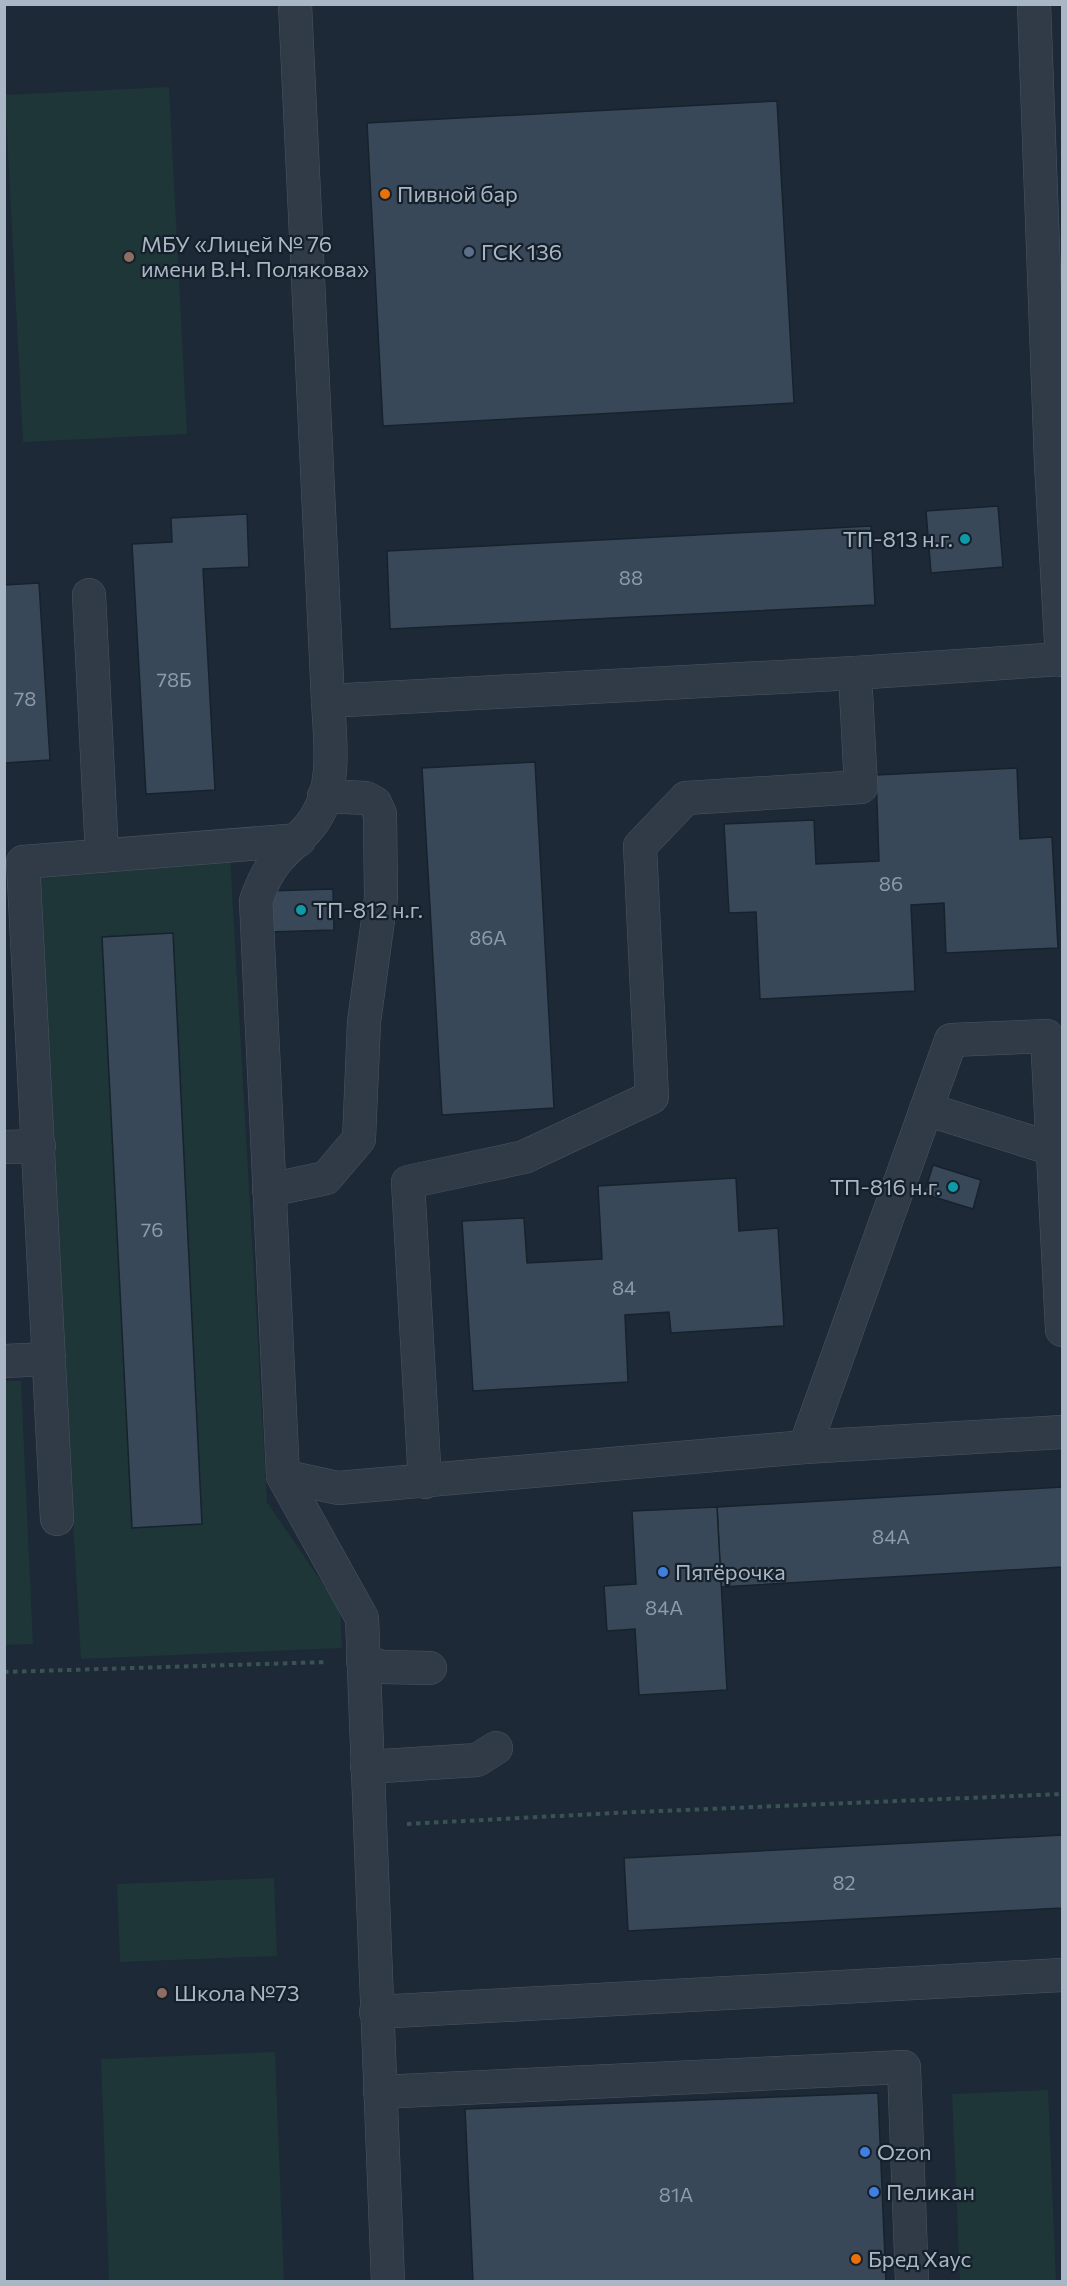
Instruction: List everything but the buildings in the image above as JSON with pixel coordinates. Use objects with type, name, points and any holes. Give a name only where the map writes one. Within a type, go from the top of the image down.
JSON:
[{"type":"lane","points":[[295,4],[330,782],[316,818],[299,840],[277,860],[262,883],[256,901],[283,1476],[362,1618],[388,2282]]},
{"type":"lane","points":[[328,701],[855,673],[1062,659],[1051,464],[1034,4]]},
{"type":"lane","points":[[89,595],[102,855]]},
{"type":"lane","points":[[425,1482],[408,1182],[524,1157],[652,1097],[640,846],[686,798],[861,787],[855,673]]},
{"type":"lane","points":[[269,1190],[326,1179],[359,1139],[364,1022],[381,898],[380,814],[375,803],[366,798],[324,796]]},
{"type":"lane","points":[[57,1519],[23,862],[299,840]]},
{"type":"lane","points":[[805,1447],[951,1040],[1047,1036],[1062,1330]]},
{"type":"lane","points":[[926,1109],[1053,1149]]},
{"type":"lane","points":[[4,1147],[39,1146]]},
{"type":"lane","points":[[4,1361],[49,1359]]},
{"type":"lane","points":[[283,1476],[338,1488],[805,1447],[1062,1432]]},
{"type":"lane","points":[[363,1661],[382,1666],[430,1668]]},
{"type":"lane","points":[[367,1767],[477,1760],[496,1748]]},
{"type":"lane","points":[[376,2012],[1062,1975]]},
{"type":"lane","points":[[380,2092],[904,2067],[912,2282]]},
{"type":"path","points":[[4,1672],[363,1661]]},
{"type":"path","points":[[401,1824],[1062,1794]]},
{"type":"green space","points":[[169,87],[187,434],[23,442],[5,95]]},
{"type":"green space","points":[[230,856],[267,1502],[340,1609],[342,1648],[81,1659],[35,870]]},
{"type":"green space","points":[[5,1381],[21,1381],[33,1644],[5,1645]]},
{"type":"green space","points":[[274,1878],[277,1956],[120,1962],[117,1884]]},
{"type":"green space","points":[[275,2052],[284,2281],[109,2281],[101,2059]]},
{"type":"green space","points":[[1048,2090],[1056,2281],[960,2281],[952,2094]]},
{"type":"place","name":"Пивной бар","points":[[385,194]]},
{"type":"place","name":"ГСК 136","points":[[469,252]]},
{"type":"place","name":"МБУ «Лицей № 76 имени В.Н. Полякова»","points":[[129,257]]},
{"type":"place","name":"ТП-813 н.г.","points":[[965,539]]},
{"type":"place","name":"ТП-812 н.г.","points":[[301,910]]},
{"type":"place","name":"ТП-816 н.г.","points":[[953,1187]]},
{"type":"place","name":"Пятёрочка","points":[[663,1572]]},
{"type":"place","name":"Школа №73","points":[[162,1993]]},
{"type":"place","name":"Ozon","points":[[865,2152]]},
{"type":"place","name":"Пеликан","points":[[874,2192]]},
{"type":"place","name":"Бред Хаус","points":[[856,2259]]}]
